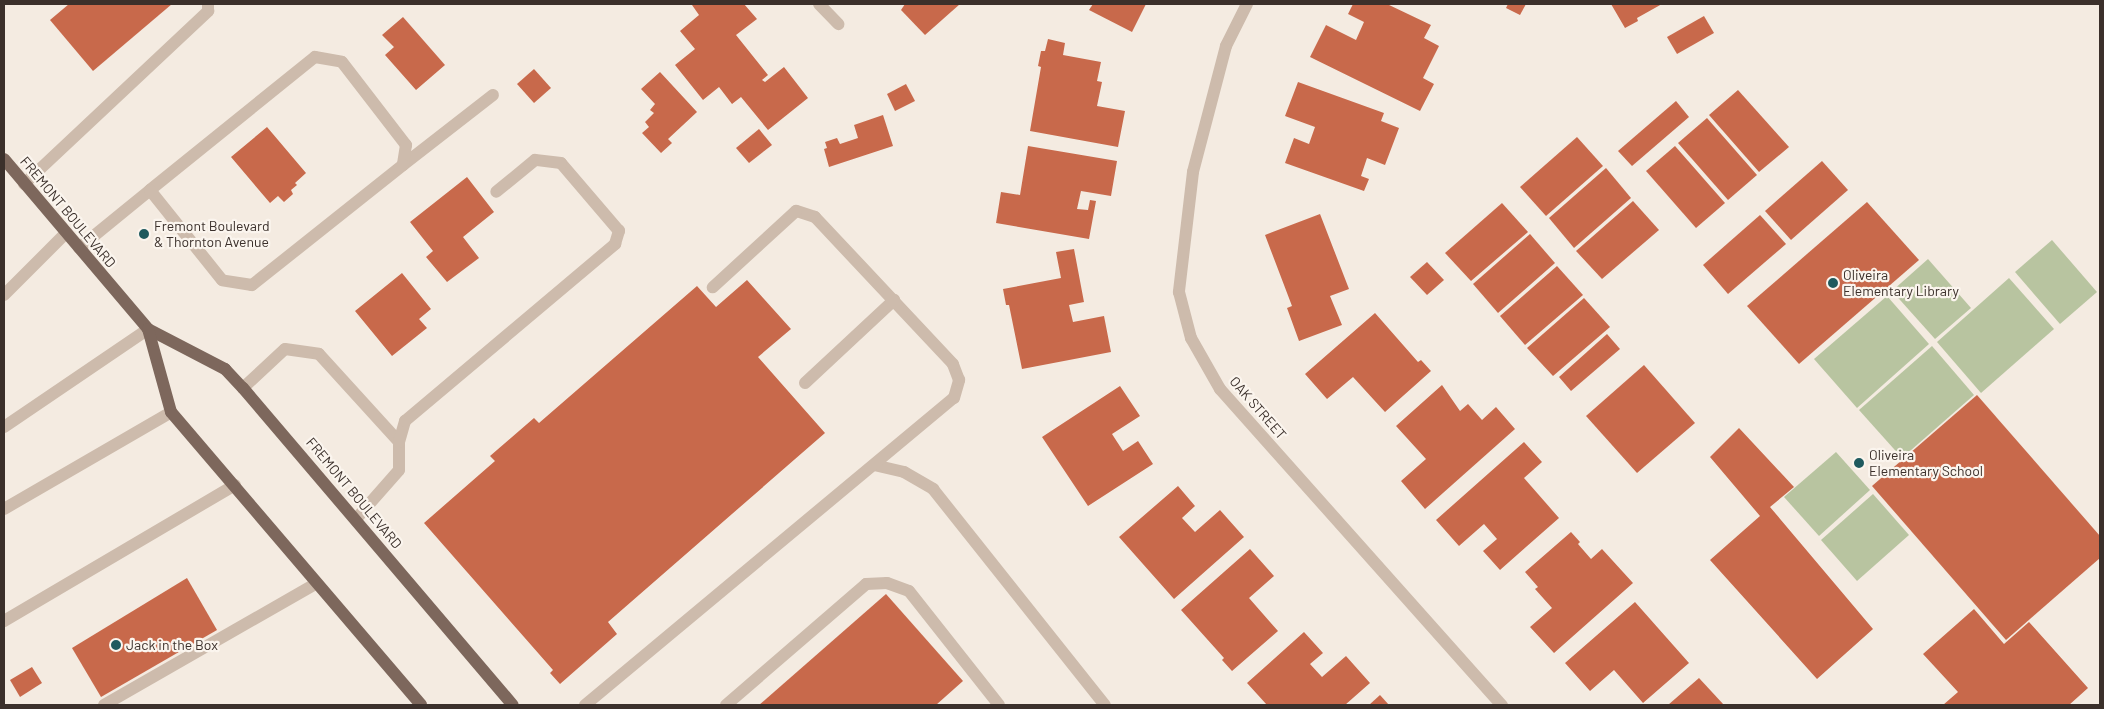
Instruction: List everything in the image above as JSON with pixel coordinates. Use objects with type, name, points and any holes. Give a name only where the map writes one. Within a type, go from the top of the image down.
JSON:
[{"type":"main road","name":"FREMONT BOULEVARD","points":[[4,160],[148,330],[225,369],[243,388],[513,705]]},
{"type":"main road","name":"FREMONT BOULEVARD","points":[[148,330],[170,412],[235,485],[315,584],[421,705]]},
{"type":"street","points":[[24,184],[208,11],[208,4]]},
{"type":"street","points":[[819,4],[838,24]]},
{"type":"street","name":"OAK STREET","points":[[1246,4],[1226,46],[1193,172],[1179,292],[1190,338],[1220,389],[1502,705]]},
{"type":"street","points":[[79,248],[315,57],[342,62],[406,145],[403,165]]},
{"type":"street","points":[[150,190],[222,280],[252,286],[493,95]]},
{"type":"street","points":[[356,519],[399,470],[399,442],[405,421],[615,244],[619,231],[561,164],[535,160],[496,192]]},
{"type":"street","points":[[585,705],[954,398],[959,380],[953,364],[815,216],[796,211],[713,286]]},
{"type":"street","points":[[4,295],[66,233]]},
{"type":"street","points":[[805,383],[894,300]]},
{"type":"street","points":[[4,428],[148,330]]},
{"type":"street","points":[[243,388],[285,349],[319,354],[399,442]]},
{"type":"street","points":[[4,509],[170,412]]},
{"type":"street","points":[[874,465],[904,472],[933,489],[1105,705]]},
{"type":"street","points":[[4,621],[235,485]]},
{"type":"street","points":[[726,705],[866,584],[887,583],[909,591],[999,705]]},
{"type":"street","points":[[104,705],[315,584]]},
{"type":"green space","points":[[2052,240],[2097,292],[2060,324],[2015,272]]},
{"type":"green space","points":[[1928,259],[1971,308],[1935,339],[1892,291]]},
{"type":"green space","points":[[2009,278],[2054,329],[1981,393],[1937,342]]},
{"type":"green space","points":[[1887,296],[1929,344],[1857,408],[1814,359]]},
{"type":"green space","points":[[1932,346],[1974,395],[1902,458],[1859,410]]},
{"type":"green space","points":[[1836,452],[1870,490],[1819,536],[1784,497]]},
{"type":"green space","points":[[1873,494],[1909,535],[1857,581],[1821,540]]},
{"type":"building","points":[[69,4],[172,4],[93,71],[50,20]]},
{"type":"building","points":[[693,4],[744,4],[757,19],[736,35],[768,75],[762,80],[765,82],[784,67],[808,98],[768,130],[741,97],[732,104],[719,87],[703,100],[675,65],[695,49],[680,31],[699,15]]},
{"type":"building","points":[[905,4],[960,4],[925,35],[901,10]]},
{"type":"building","points":[[1093,4],[1146,4],[1132,32],[1089,10]]},
{"type":"building","points":[[1353,4],[1387,4],[1431,25],[1424,38],[1439,46],[1423,78],[1434,84],[1420,111],[1310,57],[1326,25],[1356,40],[1364,22],[1348,14]]},
{"type":"building","points":[[1508,4],[1526,4],[1520,15],[1506,8]]},
{"type":"building","points":[[1611,4],[1662,4],[1637,18],[1638,21],[1625,28]]},
{"type":"building","points":[[1704,16],[1714,33],[1677,54],[1667,37]]},
{"type":"building","points":[[403,17],[445,65],[416,90],[385,55],[394,47],[382,35]]},
{"type":"building","points":[[1048,39],[1065,43],[1063,55],[1101,62],[1097,81],[1102,82],[1097,106],[1125,111],[1118,147],[1030,131],[1041,67],[1038,66],[1041,51],[1045,51]]},
{"type":"building","points":[[534,69],[551,88],[534,103],[517,84]]},
{"type":"building","points":[[660,72],[697,112],[668,139],[672,143],[661,153],[642,133],[649,127],[645,122],[654,113],[650,110],[655,104],[641,89]]},
{"type":"building","points":[[1298,82],[1384,113],[1381,121],[1399,128],[1385,165],[1367,158],[1361,176],[1369,179],[1364,191],[1285,163],[1294,138],[1309,144],[1315,127],[1285,116]]},
{"type":"building","points":[[906,84],[915,101],[895,111],[887,94]]},
{"type":"building","points":[[1738,90],[1789,147],[1759,172],[1709,115]]},
{"type":"building","points":[[1676,101],[1689,117],[1632,166],[1618,151]]},
{"type":"building","points":[[883,115],[893,146],[829,167],[824,149],[827,148],[825,142],[837,138],[840,144],[858,138],[854,125]]},
{"type":"building","points":[[1707,118],[1757,175],[1728,200],[1678,143]]},
{"type":"building","points":[[267,127],[306,173],[295,183],[297,185],[291,190],[293,194],[284,202],[278,196],[270,203],[231,157]]},
{"type":"building","points":[[759,129],[772,145],[749,163],[736,148]]},
{"type":"building","points":[[1577,137],[1603,166],[1546,216],[1520,187]]},
{"type":"building","points":[[1028,146],[1117,161],[1111,196],[1081,191],[1077,209],[1088,210],[1090,200],[1096,201],[1089,239],[996,223],[1001,192],[1020,195]]},
{"type":"building","points":[[1675,146],[1725,203],[1696,228],[1646,171]]},
{"type":"building","points":[[1822,161],[1848,190],[1791,240],[1765,211]]},
{"type":"building","points":[[1606,168],[1631,198],[1574,248],[1549,218]]},
{"type":"building","points":[[467,177],[494,212],[463,237],[479,258],[447,282],[426,257],[433,251],[410,222]]},
{"type":"building","points":[[1633,201],[1659,230],[1602,279],[1576,251]]},
{"type":"building","name":"Oliveira Elementary Library","points":[[1867,202],[1919,260],[1799,364],[1747,306]]},
{"type":"building","points":[[1502,203],[1528,232],[1471,281],[1445,253]]},
{"type":"building","points":[[1320,214],[1349,289],[1330,296],[1342,325],[1299,341],[1287,308],[1292,306],[1265,235]]},
{"type":"building","points":[[1760,215],[1786,244],[1728,294],[1703,265]]},
{"type":"building","points":[[1530,234],[1555,263],[1498,313],[1473,284]]},
{"type":"building","points":[[1074,249],[1084,302],[1069,305],[1073,322],[1104,316],[1111,352],[1022,369],[1009,305],[1006,305],[1003,289],[1061,278],[1056,252]]},
{"type":"building","points":[[1427,262],[1444,280],[1427,295],[1410,277]]},
{"type":"building","points":[[1557,266],[1583,295],[1525,345],[1500,316]]},
{"type":"building","points":[[402,273],[431,309],[419,319],[427,328],[392,356],[355,311]]},
{"type":"building","points":[[747,280],[791,329],[758,357],[825,433],[608,622],[617,634],[560,684],[550,673],[553,670],[424,523],[495,461],[490,456],[534,418],[539,423],[697,286],[716,307]]},
{"type":"building","points":[[1584,298],[1610,327],[1553,376],[1527,348]]},
{"type":"building","points":[[1375,313],[1418,362],[1421,360],[1431,371],[1385,412],[1353,377],[1327,399],[1305,374]]},
{"type":"building","points":[[1607,334],[1620,349],[1571,391],[1559,377]]},
{"type":"building","points":[[1644,365],[1695,423],[1637,473],[1586,416]]},
{"type":"building","points":[[1442,385],[1460,411],[1468,404],[1482,420],[1496,407],[1515,429],[1425,509],[1401,481],[1426,459],[1396,426]]},
{"type":"building","points":[[1120,386],[1140,416],[1112,434],[1123,451],[1138,441],[1153,464],[1088,506],[1042,437]]},
{"type":"building","points":[[1977,395],[2100,536],[2100,558],[2006,640],[1872,486]]},
{"type":"building","points":[[1739,428],[1794,487],[1770,507],[1873,629],[1817,679],[1710,560],[1760,516],[1710,457]]},
{"type":"building","points":[[1524,442],[1542,462],[1524,478],[1559,518],[1500,570],[1483,551],[1497,539],[1484,524],[1459,546],[1436,520]]},
{"type":"building","points":[[1178,486],[1195,506],[1182,518],[1195,532],[1220,510],[1244,537],[1174,599],[1119,537]]},
{"type":"building","points":[[1571,532],[1580,542],[1578,544],[1591,559],[1602,549],[1633,583],[1554,653],[1530,627],[1552,608],[1535,589],[1538,587],[1525,572]]},
{"type":"building","points":[[1250,549],[1274,576],[1249,598],[1278,631],[1232,671],[1222,660],[1224,658],[1181,610]]},
{"type":"building","points":[[187,578],[217,630],[101,697],[72,648]]},
{"type":"building","points":[[886,594],[963,681],[936,705],[759,705]]},
{"type":"building","points":[[1635,602],[1689,663],[1643,703],[1614,670],[1590,691],[1565,663]]},
{"type":"building","points":[[1974,609],[2004,644],[2029,622],[2088,688],[2069,705],[1943,705],[1958,692],[1923,654]]},
{"type":"building","points":[[1304,632],[1323,653],[1310,664],[1322,677],[1346,656],[1370,683],[1345,705],[1267,705],[1247,683]]},
{"type":"building","points":[[32,667],[42,683],[20,697],[10,680]]},
{"type":"building","points":[[1699,678],[1724,705],[1668,705]]},
{"type":"building","points":[[1380,695],[1389,705],[1369,705]]},
{"type":"place","name":"Fremont Boulevard & Thornton Avenue","points":[[144,234]]},
{"type":"place","name":"Oliveira Elementary Library","points":[[1833,283]]},
{"type":"place","name":"Oliveira Elementary School","points":[[1859,463]]},
{"type":"place","name":"Jack in the Box","points":[[116,645]]}]
